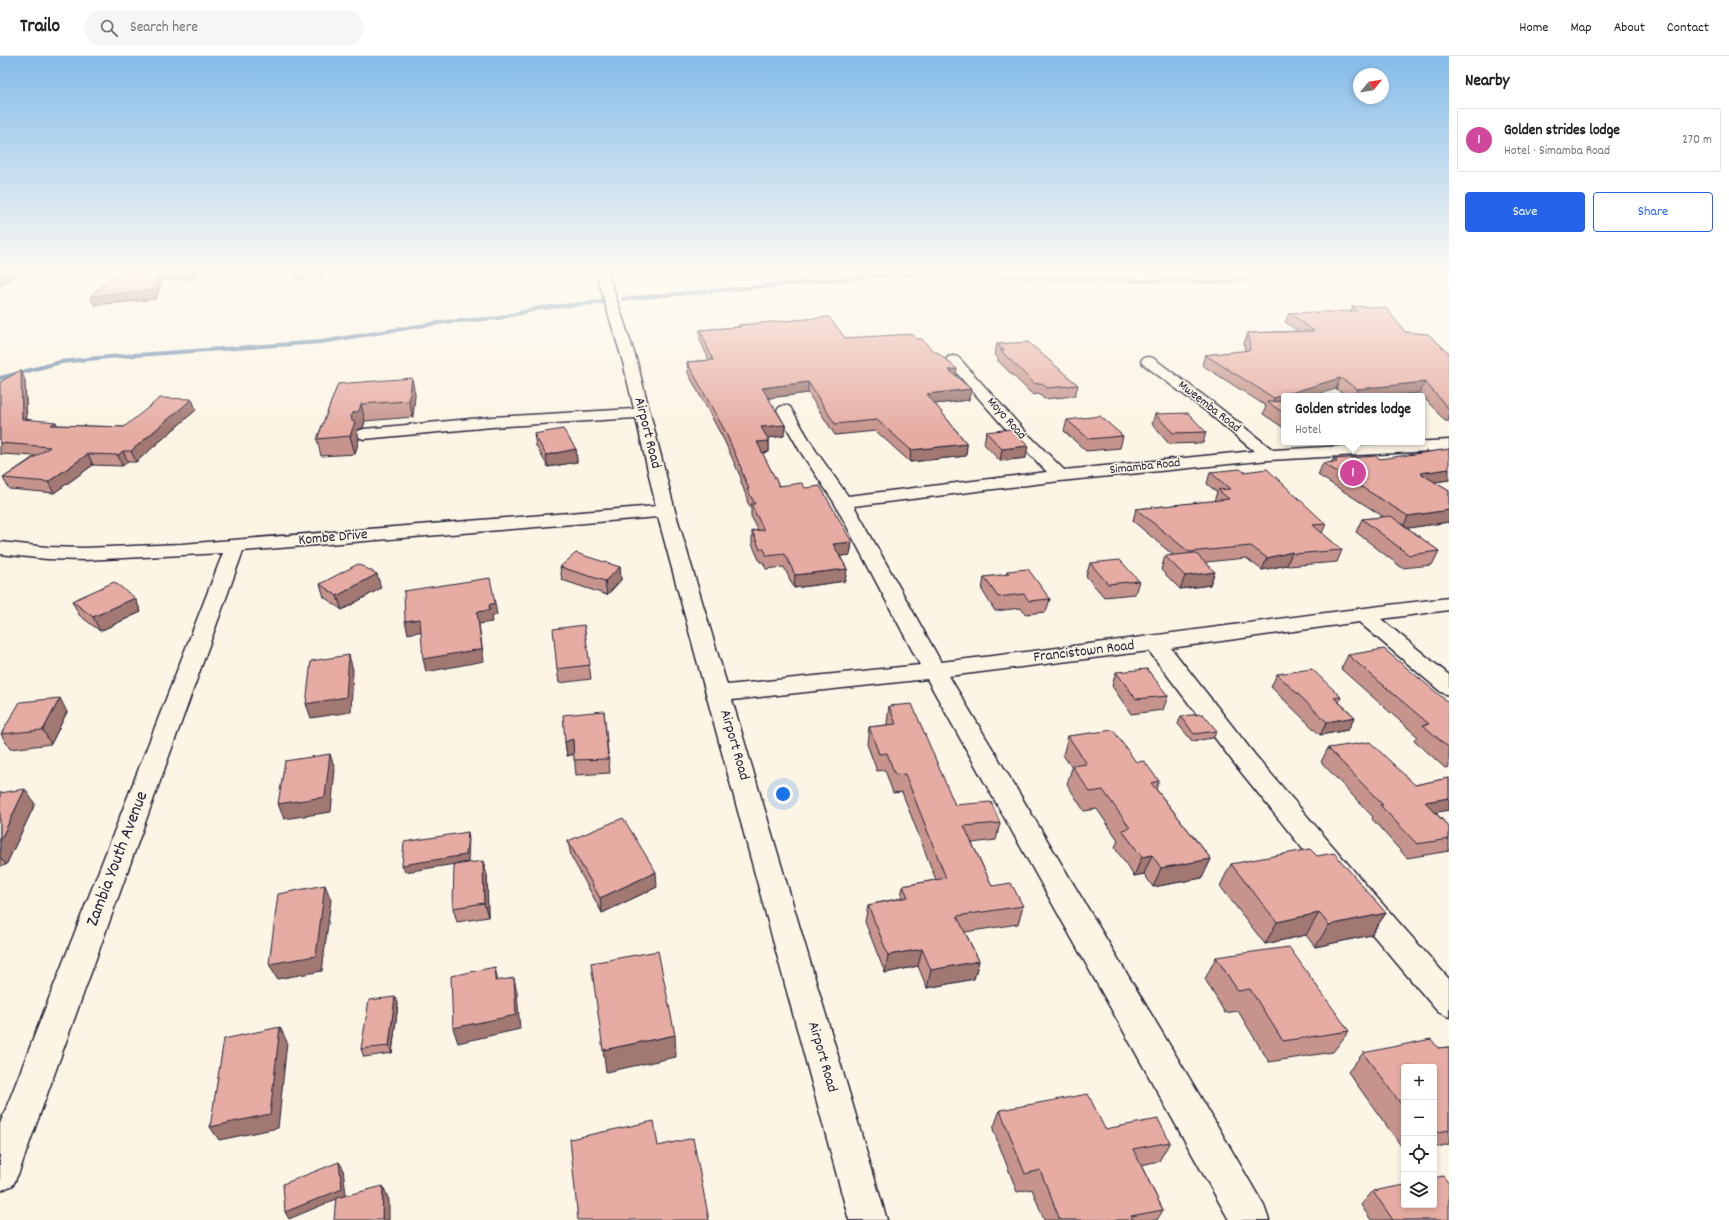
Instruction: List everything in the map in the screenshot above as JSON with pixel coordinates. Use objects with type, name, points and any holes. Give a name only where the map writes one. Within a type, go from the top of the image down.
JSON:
[{"type":"street","name":"Airport Road","points":[[618,324],[630,362],[666,511],[868,1220]]},
{"type":"street","name":"Moyo Road","points":[[953,360],[1017,432],[1060,476]]},
{"type":"street","name":"Mweemba Road","points":[[1148,361],[1211,408],[1269,455]]},
{"type":"street","points":[[785,410],[808,451],[843,502],[934,670],[1250,1220]]},
{"type":"street","points":[[364,434],[492,422],[642,413]]},
{"type":"street","name":"Simamba Road","points":[[843,502],[1060,476],[1269,455],[1449,446]]},
{"type":"street","name":"Kombe Drive","points":[[0,548],[47,553],[84,554],[236,546],[666,511]]},
{"type":"street","name":"Zambia Youth Avenue","points":[[0,1172],[236,546]]},
{"type":"street","name":"Francistown Road","points":[[719,694],[1155,643],[1363,614],[1449,604]]},
{"type":"street","points":[[1363,614],[1449,687]]},
{"type":"street","points":[[1155,643],[1251,768],[1360,900],[1449,1002]]},
{"type":"building","points":[[835,324],[845,338],[912,334],[917,339],[922,339],[934,352],[937,352],[957,369],[949,370],[971,389],[927,394],[967,444],[911,450],[877,420],[835,424],[808,382],[762,388],[785,425],[761,427],[769,441],[757,442],[779,486],[802,483],[805,488],[820,486],[852,542],[833,544],[847,569],[795,575],[785,554],[767,556],[764,549],[760,549],[752,531],[764,530],[751,504],[755,504],[747,489],[749,489],[742,470],[725,431],[687,362],[713,360],[700,330],[740,327],[739,325]]},
{"type":"building","points":[[1305,324],[1399,324],[1405,332],[1428,334],[1449,353],[1449,409],[1425,382],[1358,389],[1340,378],[1290,393],[1281,393],[1281,396],[1274,398],[1205,355],[1250,350],[1248,333],[1314,331]]},
{"type":"building","points":[[1028,342],[1078,385],[1047,388],[1042,383],[1035,384],[1000,350],[1004,350],[997,344]]},
{"type":"building","points":[[21,370],[22,419],[56,422],[51,425],[124,427],[160,398],[192,399],[131,451],[123,451],[118,455],[88,454],[48,482],[3,478],[50,447],[0,443],[0,382]]},
{"type":"building","points":[[412,378],[409,401],[361,404],[359,411],[353,413],[351,416],[352,421],[355,422],[350,436],[317,439],[338,384]]},
{"type":"building","points":[[1281,401],[1281,411],[1267,402]]},
{"type":"building","points":[[1188,413],[1206,432],[1173,433],[1155,414]]},
{"type":"building","points":[[1100,416],[1123,436],[1089,439],[1067,420]]},
{"type":"building","points":[[563,429],[576,449],[546,455],[534,434]]},
{"type":"building","points":[[1011,429],[1028,446],[1002,449],[986,432]]},
{"type":"building","points":[[1449,449],[1449,469],[1420,473],[1449,491],[1449,510],[1408,516],[1323,463],[1337,462],[1333,459],[1376,456],[1380,459]]},
{"type":"building","points":[[1240,469],[1244,472],[1267,469],[1326,524],[1313,525],[1342,550],[1294,554],[1292,552],[1267,558],[1251,546],[1189,552],[1136,509],[1229,499],[1218,490],[1230,489],[1210,472]]},
{"type":"building","points":[[1391,516],[1439,551],[1409,555],[1362,519]]},
{"type":"building","points":[[576,553],[620,567],[605,581],[560,567]]},
{"type":"building","points":[[1195,553],[1215,572],[1185,576],[1165,556]]},
{"type":"building","points":[[1120,560],[1139,581],[1108,584],[1090,563]]},
{"type":"building","points":[[358,564],[377,574],[337,596],[320,584]]},
{"type":"building","points":[[1028,569],[1050,599],[1029,601],[1024,594],[998,597],[984,577],[1009,574],[1007,571]]},
{"type":"building","points":[[490,578],[495,603],[489,605],[490,610],[477,612],[482,649],[423,659],[420,619],[405,621],[404,591]]},
{"type":"building","points":[[114,582],[135,598],[93,617],[72,601]]},
{"type":"building","points":[[584,625],[590,665],[557,669],[553,629]]},
{"type":"building","points":[[1384,649],[1449,703],[1449,748],[1423,725],[1429,724],[1348,655]]},
{"type":"building","points":[[349,655],[346,697],[306,704],[311,661]]},
{"type":"building","points":[[1147,669],[1168,696],[1136,699],[1116,672]]},
{"type":"building","points":[[1312,669],[1341,697],[1334,698],[1355,717],[1327,722],[1277,674]]},
{"type":"building","points":[[60,698],[43,730],[1,734],[20,702]]},
{"type":"building","points":[[912,704],[955,805],[991,802],[1000,823],[964,826],[992,886],[1011,883],[1023,906],[957,916],[979,961],[931,970],[922,949],[888,955],[868,905],[908,897],[903,886],[946,878],[905,774],[895,775],[887,753],[879,754],[869,727],[896,724],[889,706]]},
{"type":"building","points":[[604,711],[608,759],[574,760],[573,739],[565,742],[563,715]]},
{"type":"building","points":[[1203,714],[1217,731],[1194,734],[1181,716]]},
{"type":"building","points":[[1113,730],[1136,762],[1144,761],[1159,781],[1151,783],[1211,859],[1161,868],[1152,855],[1142,857],[1122,830],[1130,828],[1103,790],[1090,792],[1072,766],[1087,764],[1068,736]]},
{"type":"building","points":[[1370,742],[1415,785],[1449,778],[1449,798],[1425,802],[1449,827],[1449,839],[1417,844],[1380,805],[1383,805],[1328,748]]},
{"type":"building","points":[[330,754],[325,797],[278,804],[285,761]]},
{"type":"building","points":[[25,789],[0,841],[0,793]]},
{"type":"building","points":[[623,818],[656,872],[600,898],[568,841]]},
{"type":"building","points":[[468,832],[466,855],[402,865],[404,842]]},
{"type":"building","points":[[1310,849],[1317,856],[1334,853],[1386,913],[1329,925],[1319,913],[1277,922],[1231,864]]},
{"type":"building","points":[[483,861],[484,903],[453,908],[454,865]]},
{"type":"building","points":[[325,885],[316,956],[269,964],[278,894]]},
{"type":"building","points":[[1289,947],[1349,1031],[1283,1041],[1250,989],[1238,991],[1216,957]]},
{"type":"building","points":[[658,951],[675,1035],[603,1050],[591,963]]},
{"type":"building","points":[[495,967],[495,981],[514,978],[516,1015],[453,1028],[451,976]]},
{"type":"building","points":[[395,997],[389,1046],[361,1049],[369,1000]]},
{"type":"building","points":[[280,1027],[270,1114],[210,1127],[224,1039]]},
{"type":"building","points":[[1431,1039],[1438,1048],[1449,1047],[1449,1130],[1437,1132],[1437,1064],[1401,1064],[1401,1104],[1363,1053]]},
{"type":"building","points":[[1088,1094],[1105,1129],[1158,1119],[1170,1142],[1133,1149],[1163,1210],[1131,1216],[1133,1220],[1060,1220],[1040,1170],[1025,1174],[1000,1110]]},
{"type":"building","points":[[654,1121],[658,1146],[693,1138],[709,1220],[578,1220],[570,1139]]},
{"type":"building","points":[[339,1162],[342,1189],[285,1212],[283,1184]]},
{"type":"building","points":[[1443,1176],[1449,1184],[1449,1220],[1393,1220],[1373,1191],[1401,1186],[1401,1208],[1437,1208],[1437,1177]]},
{"type":"building","points":[[383,1186],[382,1220],[334,1220],[336,1198]]},
{"type":"waterway","points":[[0,378],[61,362],[108,357],[321,342],[430,324]]},
{"type":"place","name":"Golden strides lodge","points":[[1353,473]]}]
